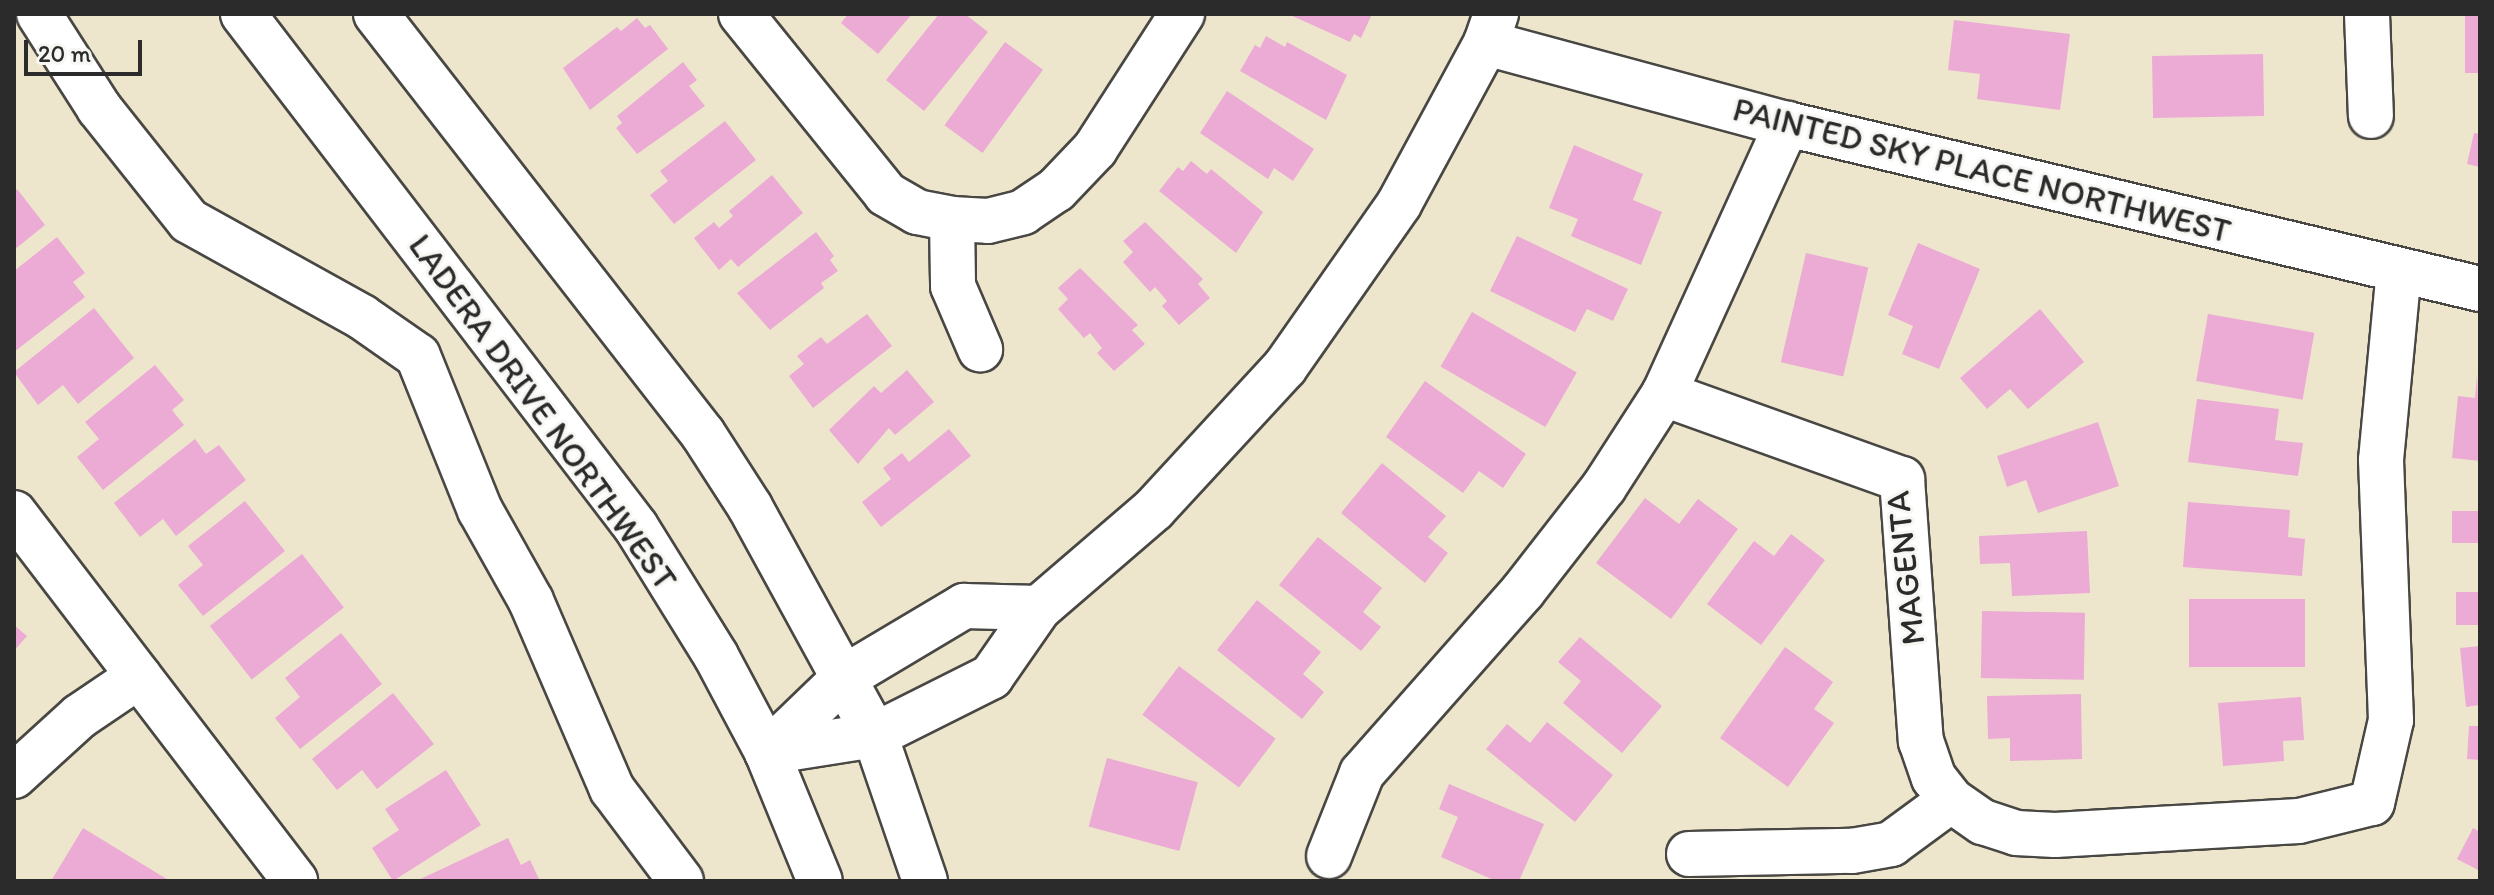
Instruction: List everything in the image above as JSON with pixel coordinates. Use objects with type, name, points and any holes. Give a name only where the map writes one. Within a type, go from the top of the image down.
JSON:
[{"type":"street","points":[[39,14],[99,108],[189,221],[362,317],[418,356],[480,510],[531,601],[612,789],[681,881]]},
{"type":"street","name":"LADERA DRIVE NORTHWEST","points":[[243,14],[636,527],[716,656],[767,752],[820,881]]},
{"type":"street","points":[[376,14],[703,434],[799,589],[875,735],[925,881]]},
{"type":"street","points":[[741,14],[886,194],[917,212],[952,219],[988,221],[1023,212],[1056,190],[1095,149],[1182,14]]},
{"type":"street","points":[[2367,14],[2371,116]]},
{"type":"street","points":[[767,752],[875,735],[991,677],[1039,608],[1154,509],[1285,367],[1399,204],[1491,29]]},
{"type":"street","name":"PAINTED SKY PLACE NORTHWEST","points":[[1491,29],[1787,124],[2480,289]]},
{"type":"street","points":[[1329,856],[1362,773],[1523,591],[1604,487],[1664,394],[1787,124]]},
{"type":"street","points":[[952,219],[953,286],[980,349]]},
{"type":"street","points":[[1689,854],[1852,851],[1891,844],[1951,800],[1983,822],[2016,833],[2055,835],[2299,821],[2372,803],[2391,720],[2381,460],[2399,271]]},
{"type":"street","name":"MAGENTA","points":[[1664,394],[1902,479],[1921,741],[1934,778],[1951,800]]},
{"type":"street","points":[[14,513],[295,881]]},
{"type":"street","points":[[767,752],[845,677],[964,606],[1039,608]]},
{"type":"street","points":[[14,776],[80,716],[139,676]]},
{"type":"building","points":[[848,14],[912,14],[878,54],[841,23]]},
{"type":"building","points":[[939,14],[965,14],[988,32],[924,111],[886,80]]},
{"type":"building","points":[[1288,14],[1372,14],[1361,38],[1354,34],[1350,42]]},
{"type":"building","points":[[2465,15],[2480,15],[2480,73],[2465,73]]},
{"type":"building","points":[[637,18],[645,28],[650,25],[668,49],[590,110],[563,68],[617,27],[621,31]]},
{"type":"building","points":[[1954,20],[2070,34],[2060,110],[1977,99],[1980,74],[1948,70]]},
{"type":"building","points":[[1266,36],[1285,47],[1287,42],[1347,75],[1326,120],[1240,71],[1255,45],[1260,48]]},
{"type":"building","points":[[1005,42],[1043,70],[982,153],[944,125]]},
{"type":"building","points":[[2263,54],[2264,116],[2153,118],[2152,56]]},
{"type":"building","points":[[683,62],[697,80],[689,86],[705,106],[637,154],[616,128],[622,123],[617,116]]},
{"type":"building","points":[[1227,91],[1314,149],[1293,181],[1274,168],[1268,179],[1200,133]]},
{"type":"building","points":[[725,121],[756,160],[674,224],[650,195],[668,181],[660,171]]},
{"type":"building","points":[[2474,133],[2480,134],[2480,167],[2467,164]]},
{"type":"building","points":[[1574,145],[1643,174],[1633,200],[1662,212],[1641,265],[1571,236],[1578,219],[1549,208]]},
{"type":"building","points":[[1191,161],[1207,174],[1211,169],[1263,212],[1236,253],[1159,191],[1178,167],[1183,171]]},
{"type":"building","points":[[772,175],[803,213],[738,267],[731,259],[719,270],[694,238],[714,222],[719,228],[733,216],[729,211]]},
{"type":"building","points":[[17,189],[45,225],[14,250],[14,192]]},
{"type":"building","points":[[1145,222],[1203,279],[1198,284],[1210,298],[1179,325],[1162,306],[1167,301],[1155,287],[1150,292],[1123,262],[1133,252],[1123,241]]},
{"type":"building","points":[[816,232],[834,256],[830,260],[838,271],[821,283],[824,288],[770,330],[737,293]]},
{"type":"building","points":[[1517,236],[1628,289],[1613,321],[1587,309],[1575,332],[1490,291]]},
{"type":"building","points":[[57,237],[85,273],[73,282],[85,297],[14,352],[14,271]]},
{"type":"building","points":[[1918,243],[1980,269],[1939,369],[1902,354],[1913,326],[1888,315]]},
{"type":"building","points":[[1806,253],[1868,267],[1843,377],[1781,362]]},
{"type":"building","points":[[1080,268],[1138,325],[1132,330],[1145,344],[1114,371],[1097,353],[1102,348],[1090,333],[1084,338],[1058,309],[1068,299],[1058,288]]},
{"type":"building","points":[[94,308],[134,358],[78,404],[63,385],[38,405],[14,372]]},
{"type":"building","points":[[2040,309],[2084,362],[2028,409],[2010,389],[1987,409],[1960,378]]},
{"type":"building","points":[[1472,312],[1577,373],[1545,427],[1440,367]]},
{"type":"building","points":[[867,314],[892,346],[813,408],[789,376],[804,364],[797,356],[821,337],[827,344]]},
{"type":"building","points":[[2208,314],[2314,333],[2303,400],[2196,381]]},
{"type":"building","points":[[155,365],[184,400],[172,410],[184,425],[103,490],[77,457],[99,439],[85,422]]},
{"type":"building","points":[[907,370],[934,402],[895,435],[889,428],[858,464],[829,430],[874,386],[881,393]]},
{"type":"building","points":[[2477,374],[2480,461],[2452,458],[2458,396],[2475,398]]},
{"type":"building","points":[[1425,381],[1526,454],[1503,488],[1479,471],[1463,493],[1386,437]]},
{"type":"building","points":[[2197,399],[2279,409],[2275,440],[2303,443],[2298,476],[2188,462]]},
{"type":"building","points":[[2098,422],[2119,486],[2038,513],[2026,480],[2007,487],[1997,456]]},
{"type":"building","points":[[949,429],[971,456],[881,527],[862,502],[891,479],[883,468],[902,453],[909,462]]},
{"type":"building","points":[[195,439],[206,454],[219,445],[246,480],[176,536],[163,519],[140,537],[114,503]]},
{"type":"building","points":[[1382,463],[1446,516],[1428,537],[1448,553],[1425,583],[1341,513]]},
{"type":"building","points":[[1645,498],[1679,524],[1698,499],[1738,529],[1671,619],[1596,563]]},
{"type":"building","points":[[245,501],[285,551],[203,616],[178,585],[203,565],[188,546]]},
{"type":"building","points":[[2188,502],[2290,510],[2288,537],[2305,539],[2302,576],[2183,567]]},
{"type":"building","points":[[2452,511],[2480,511],[2480,543],[2452,543]]},
{"type":"building","points":[[2087,531],[2090,593],[2012,596],[2010,563],[1980,564],[1979,536]]},
{"type":"building","points":[[1791,534],[1825,560],[1761,645],[1707,604],[1754,541],[1774,556]]},
{"type":"building","points":[[1318,537],[1382,588],[1363,612],[1381,627],[1361,651],[1279,585]]},
{"type":"building","points":[[302,554],[344,608],[252,680],[210,626]]},
{"type":"building","points":[[2456,592],[2480,592],[2480,625],[2456,625]]},
{"type":"building","points":[[2189,599],[2305,599],[2305,667],[2189,667]]},
{"type":"building","points":[[1257,600],[1321,652],[1303,674],[1324,692],[1302,719],[1217,650]]},
{"type":"building","points":[[1982,611],[2085,613],[2084,680],[1981,678]]},
{"type":"building","points":[[14,625],[27,636],[14,651]]},
{"type":"building","points":[[341,633],[382,684],[300,749],[275,718],[300,697],[285,678]]},
{"type":"building","points":[[1580,637],[1662,706],[1622,753],[1563,703],[1581,681],[1558,662]]},
{"type":"building","points":[[2480,646],[2480,705],[2466,707],[2460,648]]},
{"type":"building","points":[[1785,647],[1833,682],[1814,709],[1834,723],[1788,787],[1720,738]]},
{"type":"building","points":[[1179,666],[1276,739],[1239,788],[1142,715]]},
{"type":"building","points":[[393,693],[434,744],[377,789],[362,770],[337,790],[312,759]]},
{"type":"building","points":[[2081,694],[2082,759],[2010,761],[2010,738],[1988,739],[1987,696]]},
{"type":"building","points":[[2301,697],[2304,740],[2283,741],[2284,761],[2223,766],[2218,703]]},
{"type":"building","points":[[1547,722],[1613,775],[1575,822],[1486,749],[1507,724],[1530,743]]},
{"type":"building","points":[[2469,726],[2480,726],[2480,760],[2467,759]]},
{"type":"building","points":[[1107,758],[1198,782],[1179,851],[1089,827]]},
{"type":"building","points":[[446,770],[481,825],[393,881],[372,848],[399,830],[385,809]]},
{"type":"building","points":[[1449,784],[1544,824],[1519,881],[1496,881],[1441,857],[1458,817],[1439,809]]},
{"type":"building","points":[[83,828],[170,881],[51,881]]},
{"type":"building","points":[[2473,828],[2480,832],[2480,871],[2457,859]]},
{"type":"building","points":[[508,838],[521,865],[530,860],[540,881],[416,881]]}]
